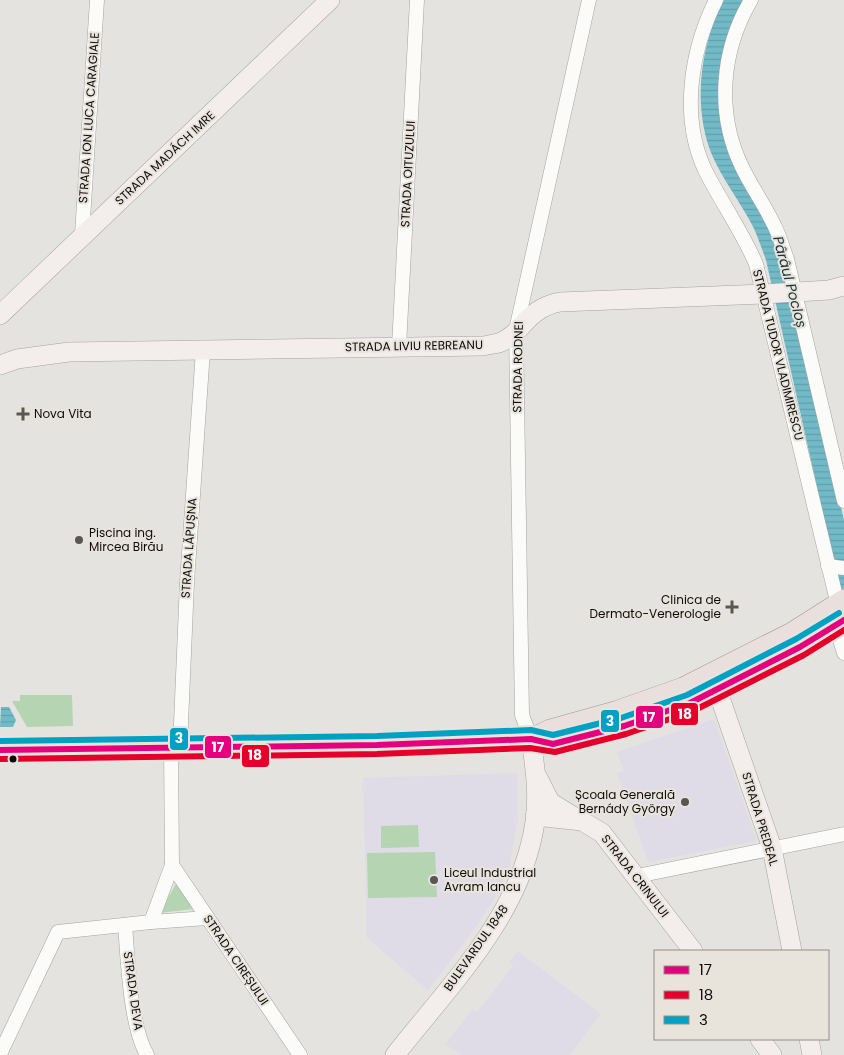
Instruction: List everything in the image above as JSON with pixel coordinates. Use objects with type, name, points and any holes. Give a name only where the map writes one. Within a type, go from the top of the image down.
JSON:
[{"type":"main road","points":[[531,739],[550,730],[642,704],[683,688],[792,633],[841,612]]},
{"type":"main road","points":[[0,750],[377,745],[531,739],[553,744],[655,716],[717,689],[800,647],[841,612]]},
{"type":"street","name":"STRADA ION LUCA CARAGIALE","points":[[82,236],[97,0]]},
{"type":"street","name":"STRADA MADÁCH IMRE","points":[[0,315],[330,0]]},
{"type":"street","name":"STRADA OITUZULUI","points":[[399,348],[417,0]]},
{"type":"street","name":"STRADA RODNEI","points":[[531,739],[522,715],[516,330],[589,0]]},
{"type":"street","name":"STRADA TUDOR VLADIMIRESCU","points":[[716,0],[705,23],[697,53],[691,90],[692,120],[704,168],[747,244],[768,293],[828,566],[841,612],[844,653]]},
{"type":"street","points":[[751,0],[736,32],[727,60],[726,116],[732,141],[742,167],[776,229],[795,291],[844,501]]},
{"type":"street","name":"STRADA LIVIU REBREANU","points":[[0,365],[17,359],[69,352],[483,346],[500,342],[516,330],[533,313],[546,305],[560,302],[829,290],[844,286]]},
{"type":"street","name":"STRADA LĂPUȘNA","points":[[172,865],[175,747],[203,350]]},
{"type":"street","points":[[828,566],[844,568]]},
{"type":"street","name":"STRADA PREDEAL","points":[[717,689],[772,848],[792,950]]},
{"type":"street","name":"BULEVARDUL 1848","points":[[395,1055],[476,952],[508,903],[520,880],[527,857],[535,816],[537,776],[531,739]]},
{"type":"street","points":[[537,776],[550,802],[582,821]]},
{"type":"street","name":"STRADA CRINULUI","points":[[535,816],[582,821],[602,832],[693,950]]},
{"type":"street","points":[[636,876],[844,834]]},
{"type":"street","points":[[151,922],[172,865]]},
{"type":"street","name":"STRADA CIREȘULUI","points":[[172,865],[300,1055]]},
{"type":"street","points":[[0,1054],[58,932],[207,918]]},
{"type":"street","name":"STRADA DEVA","points":[[125,925],[134,1008],[139,1034],[147,1055]]},
{"type":"street","points":[[761,1040],[772,1055]]},
{"type":"street","points":[[809,1040],[812,1055]]},
{"type":"shaded area","name":"Școala Generală Bernády György","points":[[714,719],[757,841],[648,862],[617,773],[624,771],[617,752]]},
{"type":"shaded area","name":"Liceul Industrial Avram Iancu","points":[[517,773],[517,821],[510,865],[496,896],[476,927],[428,990],[367,938],[363,778]]},
{"type":"shaded area","points":[[518,951],[601,1014],[570,1055],[461,1055],[445,1044],[473,1009],[477,1012],[513,966],[509,962]]},
{"type":"green space","points":[[20,695],[72,695],[73,726],[27,727],[12,701],[20,701]]},
{"type":"green space","points":[[418,825],[419,847],[381,848],[381,826]]},
{"type":"green space","points":[[435,852],[437,897],[368,898],[367,853]]},
{"type":"green space","points":[[176,884],[194,909],[159,913]]},
{"type":"water","name":"Pârâul Pocloș","points":[[724,0],[744,0],[720,100],[778,239],[844,520],[844,607],[766,260],[757,235],[712,155],[702,116],[701,96],[704,56],[709,36]]},
{"type":"water","points":[[1,707],[9,707],[16,720],[13,727],[0,727]]},
{"type":"transit line","name":"3","points":[[0,741],[377,736],[531,730],[553,735],[621,718],[687,695],[796,639],[839,613]]},
{"type":"transit line","name":"17","points":[[0,750],[377,745],[531,739],[553,744],[624,726],[690,703],[800,647],[844,620]]},
{"type":"transit line","name":"18","points":[[0,759],[377,754],[530,748],[555,752],[626,734],[693,711],[804,655],[844,630]]},
{"type":"place","name":"Nova Vita","points":[[23,414]]},
{"type":"place","name":"Piscina ing. Mircea Birău","points":[[79,540]]},
{"type":"place","name":"Clinica de Dermato-Venerologie","points":[[732,607]]},
{"type":"place","name":"Școala Generală Bernády György","points":[[685,802]]},
{"type":"place","name":"Liceul Industrial Avram Iancu","points":[[434,880]]}]
